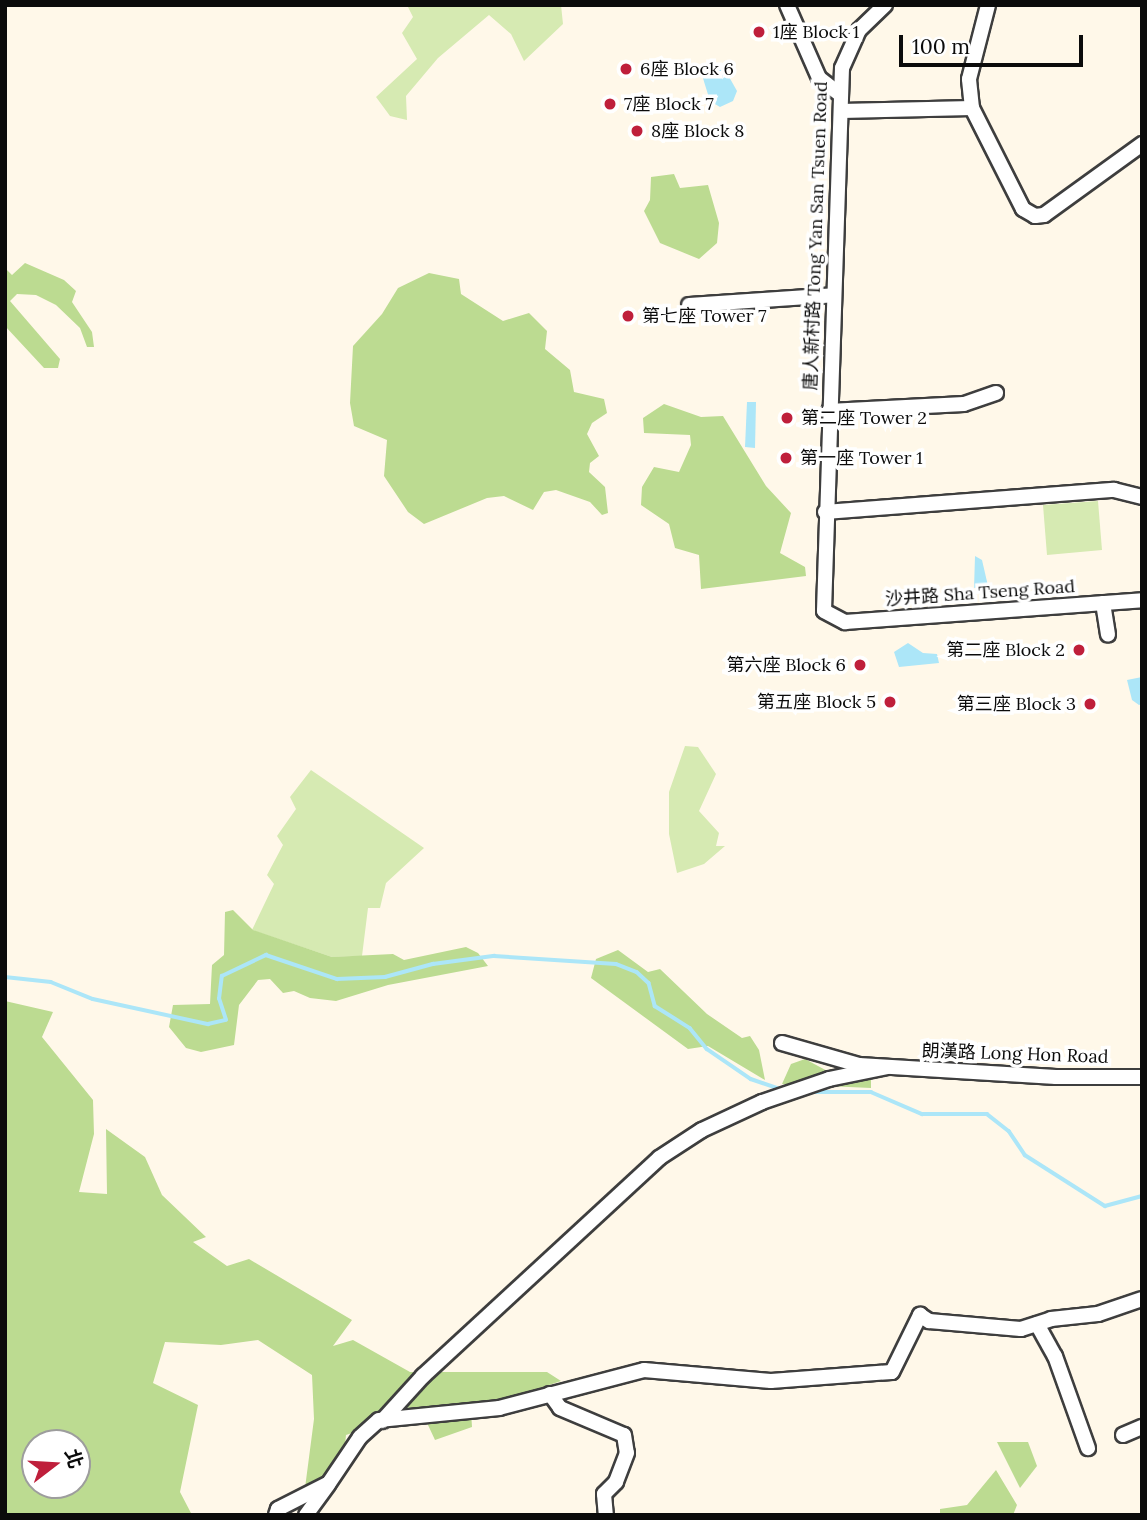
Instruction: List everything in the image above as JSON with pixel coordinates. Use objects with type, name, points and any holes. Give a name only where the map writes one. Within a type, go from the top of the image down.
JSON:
[{"type":"street","points":[[787,5],[819,78],[841,95]]},
{"type":"street","name":"唐人新村路 Tong Yan San Tsuen Road","points":[[824,611],[825,512],[841,95],[848,48],[865,22],[885,5]]},
{"type":"street","points":[[988,5],[969,79],[972,108],[1023,209],[1035,216],[1044,215],[1142,144]]},
{"type":"street","points":[[841,111],[972,108]]},
{"type":"street","points":[[689,305],[834,295]]},
{"type":"street","points":[[829,411],[964,404],[996,393]]},
{"type":"street","points":[[825,512],[1114,490],[1142,497]]},
{"type":"street","name":"沙井路 Sha Tseng Road","points":[[824,611],[845,622],[1142,600]]},
{"type":"street","points":[[1103,603],[1108,635]]},
{"type":"street","name":"朗漢路 Long Hon Road","points":[[782,1043],[847,1063],[887,1067],[1056,1077],[1142,1077]]},
{"type":"street","name":"朗漢路 Long Hon Road","points":[[306,1515],[422,1376],[620,1190],[702,1130],[780,1095],[887,1067]]},
{"type":"street","points":[[276,1515],[278,1509],[329,1483],[360,1437],[379,1420],[499,1408],[643,1370],[771,1381],[892,1372],[920,1315],[929,1321],[1021,1329],[1098,1314],[1142,1299]]},
{"type":"street","points":[[1037,1324],[1055,1356],[1088,1448]]},
{"type":"street","points":[[550,1394],[559,1408],[624,1435],[627,1453],[616,1482],[604,1494],[606,1515]]},
{"type":"street","points":[[1123,1435],[1142,1426]]},
{"type":"green space","points":[[407,5],[561,5],[563,24],[524,61],[511,34],[489,15],[438,58],[406,96],[407,120],[390,116],[376,97],[417,59],[402,33],[413,17]]},
{"type":"green space","points":[[674,174],[680,188],[708,185],[719,223],[717,243],[699,259],[660,243],[644,211],[650,200],[651,177]]},
{"type":"green space","points":[[25,263],[64,280],[76,291],[72,302],[92,332],[94,347],[87,347],[80,328],[56,305],[36,295],[17,294],[10,301],[60,359],[58,368],[44,368],[5,326],[5,268],[12,275]]},
{"type":"green space","points":[[429,273],[459,279],[461,294],[503,321],[529,313],[547,331],[545,349],[570,370],[574,392],[604,399],[607,413],[592,423],[587,434],[599,456],[590,463],[589,472],[605,487],[608,513],[602,515],[590,502],[556,490],[544,492],[533,510],[504,496],[487,498],[424,524],[408,512],[384,476],[387,440],[354,426],[350,403],[353,346],[382,314],[398,288]]},
{"type":"green space","points":[[664,404],[701,417],[723,416],[766,486],[791,513],[780,553],[805,567],[806,576],[701,589],[699,555],[675,548],[669,524],[641,505],[642,487],[654,467],[679,472],[691,445],[690,435],[644,433],[643,418]]},
{"type":"green space","points":[[1098,501],[1102,550],[1047,555],[1043,505]]},
{"type":"green space","points":[[685,746],[698,747],[716,774],[699,811],[719,833],[716,846],[725,846],[704,864],[677,873],[669,834],[669,792]]},
{"type":"green space","points":[[311,770],[424,848],[386,883],[380,908],[368,908],[362,956],[332,957],[252,930],[274,884],[267,875],[283,845],[277,836],[296,809],[290,797]]},
{"type":"green space","points":[[233,910],[253,930],[332,957],[393,954],[404,960],[466,947],[478,953],[488,966],[388,985],[336,1001],[310,998],[294,991],[283,993],[270,979],[258,980],[239,1005],[234,1045],[201,1052],[186,1048],[169,1027],[173,1005],[210,1004],[212,965],[224,955],[225,912]]},
{"type":"green space","points":[[618,950],[648,972],[660,969],[707,1014],[742,1038],[750,1036],[759,1050],[765,1080],[708,1046],[688,1049],[591,978],[596,959]]},
{"type":"green space","points":[[5,1001],[53,1012],[42,1037],[93,1100],[94,1134],[79,1192],[107,1194],[106,1129],[145,1157],[162,1195],[206,1237],[193,1242],[227,1266],[249,1259],[352,1320],[333,1346],[353,1340],[410,1372],[547,1372],[561,1381],[471,1411],[472,1427],[435,1440],[421,1410],[346,1435],[342,1474],[305,1488],[314,1419],[312,1375],[258,1340],[221,1345],[165,1342],[153,1383],[198,1405],[180,1492],[192,1515],[5,1515]]},
{"type":"green space","points":[[805,1059],[831,1073],[842,1069],[871,1073],[871,1088],[782,1084],[791,1064]]},
{"type":"green space","points":[[997,1442],[1028,1442],[1037,1466],[1020,1488]]},
{"type":"green space","points":[[996,1470],[1017,1505],[1013,1515],[940,1515],[940,1509],[967,1505]]},
{"type":"water","points":[[714,63],[724,68],[737,91],[733,101],[720,107],[710,101],[702,75],[706,64]]},
{"type":"water","points":[[747,402],[756,402],[755,448],[745,447]]},
{"type":"water","points":[[975,556],[982,560],[988,586],[974,588]]},
{"type":"water","points":[[908,643],[923,653],[937,654],[939,663],[899,667],[894,652]]},
{"type":"water","points":[[1142,677],[1142,704],[1139,705],[1132,700],[1127,680]]},
{"type":"waterway","points":[[5,977],[51,982],[93,999],[208,1024],[226,1020],[219,999],[222,976],[266,955],[337,979],[385,977],[433,964],[494,956],[616,964],[637,972],[649,983],[655,1006],[690,1028],[707,1049],[751,1079],[783,1090]]},
{"type":"waterway","points":[[811,1092],[871,1092],[922,1114],[987,1114],[1009,1131],[1025,1155],[1105,1206],[1142,1196]]},
{"type":"place","name":"1座 Block 1","points":[[759,32]]},
{"type":"place","name":"6座 Block 6","points":[[626,69]]},
{"type":"place","name":"7座 Block 7","points":[[610,104]]},
{"type":"place","name":"8座 Block 8","points":[[637,131]]},
{"type":"place","name":"第七座 Tower 7","points":[[628,316]]},
{"type":"place","name":"第二座 Tower 2","points":[[787,418]]},
{"type":"place","name":"第一座 Tower 1","points":[[786,458]]},
{"type":"place","name":"第二座 Block 2","points":[[1079,650]]},
{"type":"place","name":"第六座 Block 6","points":[[860,665]]},
{"type":"place","name":"第五座 Block 5","points":[[890,702]]},
{"type":"place","name":"第三座 Block 3","points":[[1090,704]]}]
